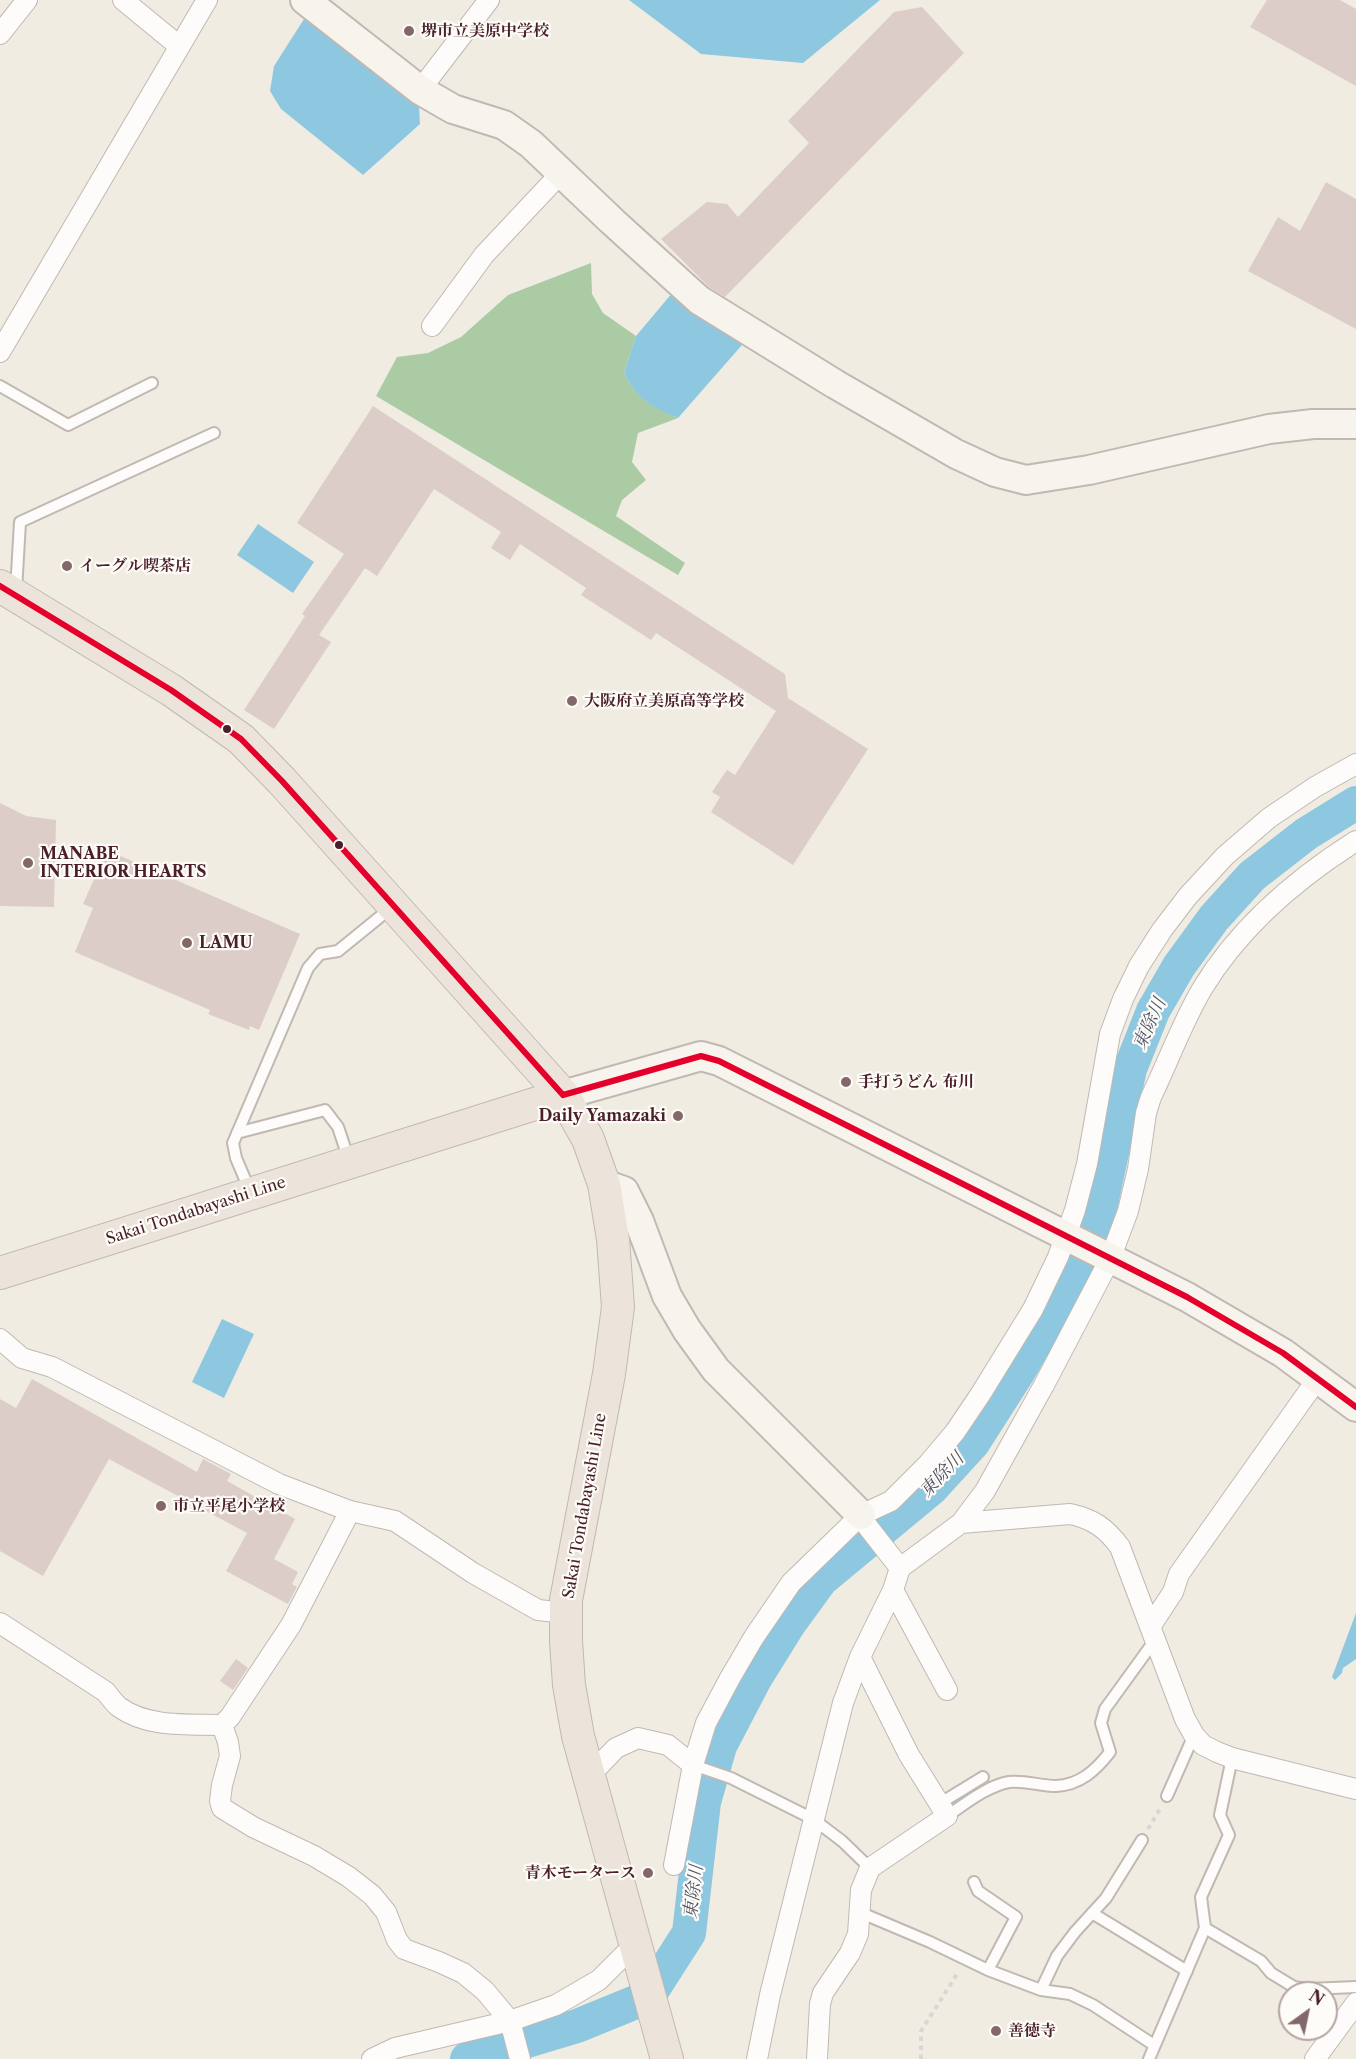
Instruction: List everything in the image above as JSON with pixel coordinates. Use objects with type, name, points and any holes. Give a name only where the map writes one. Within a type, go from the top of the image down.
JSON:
[{"type":"main road","name":"Sakai Tondabayashi Line","points":[[8,591],[171,690],[241,739],[282,781],[563,1095],[588,1139],[604,1184],[613,1239],[618,1307],[609,1374],[566,1600],[569,1685],[578,1736],[667,2059]]},
{"type":"main road","name":"Sakai Tondabayashi Line","points":[[0,1272],[563,1095]]},
{"type":"street","points":[[0,34],[27,0]]},
{"type":"street","points":[[123,0],[179,46]]},
{"type":"street","points":[[1,350],[207,0]]},
{"type":"street","points":[[305,0],[420,90],[453,109],[504,125],[531,144],[699,300],[956,454],[995,472],[1026,480],[1089,470],[1269,429],[1313,424],[1356,424]]},
{"type":"street","points":[[420,90],[489,0]]},
{"type":"street","points":[[432,326],[484,255],[561,173]]},
{"type":"street","points":[[674,1865],[693,1766],[706,1723],[754,1637],[791,1584],[891,1500],[928,1464],[955,1432],[1012,1346],[1070,1238],[1087,1164],[1101,1074],[1110,1034],[1139,966],[1162,930],[1188,896],[1226,856],[1269,818],[1315,787],[1356,764]]},
{"type":"street","points":[[897,1564],[961,1523],[985,1491],[1044,1385],[1128,1212],[1148,1105],[1202,990],[1236,944],[1273,904],[1306,875],[1356,842]]},
{"type":"street","points":[[563,1095],[701,1056],[710,1058],[783,1092],[1187,1297],[1283,1353],[1356,1407]]},
{"type":"street","points":[[604,1184],[624,1191],[639,1221],[667,1296],[687,1330],[716,1370],[865,1521],[897,1564],[893,1590],[860,1657],[843,1703],[770,1995],[758,2059]]},
{"type":"street","points":[[0,1339],[22,1358],[52,1367],[279,1484],[350,1511],[395,1521],[473,1573],[538,1610],[566,1613]]},
{"type":"street","points":[[1153,1634],[1179,1574],[1318,1378]]},
{"type":"street","points":[[0,1623],[106,1692],[118,1706],[140,1717],[164,1724],[222,1725],[230,1717],[291,1625],[350,1511]]},
{"type":"street","points":[[961,1523],[1070,1514],[1101,1525],[1120,1547],[1185,1719],[1203,1745],[1232,1758],[1356,1789]]},
{"type":"street","points":[[893,1590],[947,1690]]},
{"type":"street","points":[[817,2059],[820,2004],[823,1993],[850,1953],[858,1934],[861,1890],[870,1868],[907,1841],[943,1810],[909,1755],[860,1657]]},
{"type":"street","points":[[222,1725],[230,1756],[222,1785],[220,1801],[222,1808],[253,1827],[314,1856],[349,1877],[372,1895],[386,1911],[397,1940],[404,1948],[463,1973],[485,1991],[510,2021],[520,2059]]},
{"type":"street","points":[[590,1775],[616,1748],[638,1738],[668,1745],[693,1766]]},
{"type":"street","points":[[372,2059],[395,2048],[510,2021],[556,2005],[599,1980],[636,1948]]},
{"type":"street","points":[[1315,2059],[1356,2003]]},
{"type":"lane","points":[[0,386],[68,425],[152,383]]},
{"type":"lane","points":[[8,591],[20,522],[214,433]]},
{"type":"lane","points":[[251,1194],[233,1143],[308,968],[320,954],[338,951],[394,906]]},
{"type":"lane","points":[[237,1133],[325,1110],[338,1127],[350,1162]]},
{"type":"lane","points":[[943,1810],[1008,1782],[1057,1786],[1077,1781],[1094,1772],[1110,1752],[1101,1723],[1105,1709],[1153,1634]]},
{"type":"lane","points":[[1167,1796],[1194,1735]]},
{"type":"lane","points":[[1149,2059],[1205,1928],[1201,1897],[1228,1835],[1220,1815],[1232,1758]]},
{"type":"lane","points":[[693,1766],[731,1778],[813,1819],[842,1841],[870,1868]]},
{"type":"lane","points":[[943,1810],[983,1777]]},
{"type":"lane","points":[[1041,1990],[1057,1956],[1106,1898],[1142,1840]]},
{"type":"lane","points":[[974,1882],[978,1891],[1016,1917],[988,1970]]},
{"type":"lane","points":[[859,1912],[988,1970],[1041,1990],[1070,1994],[1085,2001],[1154,2045]]},
{"type":"lane","points":[[1092,1913],[1186,1971]]},
{"type":"lane","points":[[1205,1928],[1261,1961],[1271,1973],[1294,1987],[1308,1989],[1356,1987]]},
{"type":"path","points":[[1142,1840],[1167,1796]]},
{"type":"path","points":[[921,2059],[921,2031],[966,1960]]},
{"type":"green space","points":[[591,263],[592,294],[603,313],[636,336],[624,373],[635,390],[646,401],[678,418],[638,433],[632,462],[646,480],[622,500],[616,516],[685,563],[678,575],[376,396],[397,357],[428,353],[461,337],[508,295]]},
{"type":"water","points":[[629,0],[880,0],[803,63],[701,54]]},
{"type":"water","points":[[304,19],[419,105],[420,124],[363,175],[281,109],[270,91],[274,66]]},
{"type":"water","points":[[673,292],[706,320],[742,345],[678,418],[646,402],[624,373],[636,336]]},
{"type":"water","points":[[258,524],[314,562],[293,593],[237,555]]},
{"type":"water","points":[[222,1319],[254,1334],[224,1398],[192,1382]]},
{"type":"water","points":[[1356,1613],[1356,1659],[1343,1668],[1342,1673],[1335,1680],[1332,1677]]},
{"type":"building","points":[[1267,0],[1340,0],[1356,9],[1356,86],[1250,27]]},
{"type":"building","points":[[922,7],[964,53],[725,297],[709,287],[661,239],[707,202],[727,204],[738,217],[809,143],[788,121],[894,12]]},
{"type":"building","points":[[1326,182],[1356,199],[1356,329],[1248,271],[1278,217],[1300,231]]},
{"type":"building","points":[[373,406],[785,674],[788,698],[868,749],[793,865],[711,812],[720,797],[712,792],[727,770],[735,775],[776,711],[656,633],[651,640],[581,595],[586,588],[520,544],[510,560],[491,548],[501,532],[434,489],[377,576],[365,568],[319,635],[331,642],[274,729],[244,710],[305,616],[302,614],[344,554],[297,523]]},
{"type":"building","name":"MANABE INTERIOR HEARTS","points":[[0,803],[26,816],[56,820],[54,907],[0,906]]},
{"type":"building","name":"LAMU","points":[[107,850],[300,934],[259,1030],[250,1026],[249,1030],[208,1014],[210,1010],[75,952],[93,908],[83,904]]},
{"type":"building","points":[[32,1379],[197,1472],[203,1459],[231,1474],[227,1481],[295,1519],[274,1559],[298,1572],[292,1584],[297,1587],[288,1604],[226,1571],[247,1533],[109,1459],[43,1576],[0,1551],[0,1399],[16,1408]]},
{"type":"building","points":[[236,1659],[248,1668],[233,1690],[220,1681]]},
{"type":"waterway","name":"東除川","points":[[467,2059],[577,2026],[648,1997],[689,1933],[704,1802],[720,1746],[756,1677],[789,1624],[821,1580],[931,1489],[973,1443],[1019,1371],[1079,1268],[1097,1223],[1130,1069],[1153,1011],[1179,966],[1214,918],[1252,876],[1306,834],[1356,803]]},
{"type":"transit line","points":[[0,586],[171,690],[241,739],[282,781],[563,1095]]},
{"type":"transit line","points":[[563,1095],[701,1056],[719,1061],[1187,1297],[1283,1353],[1356,1407]]},
{"type":"place","name":"堺市立美原中学校","points":[[409,31]]},
{"type":"place","name":"イーグル喫茶店","points":[[67,566]]},
{"type":"place","name":"大阪府立美原高等学校","points":[[572,701]]},
{"type":"place","name":"MANABE INTERIOR HEARTS","points":[[28,863]]},
{"type":"place","name":"LAMU","points":[[187,943]]},
{"type":"place","name":"手打うどん 布川","points":[[846,1082]]},
{"type":"place","name":"Daily Yamazaki","points":[[678,1116]]},
{"type":"place","name":"市立平尾小学校","points":[[161,1506]]},
{"type":"place","name":"青木モータース","points":[[648,1873]]},
{"type":"place","name":"善徳寺","points":[[996,2031]]}]
